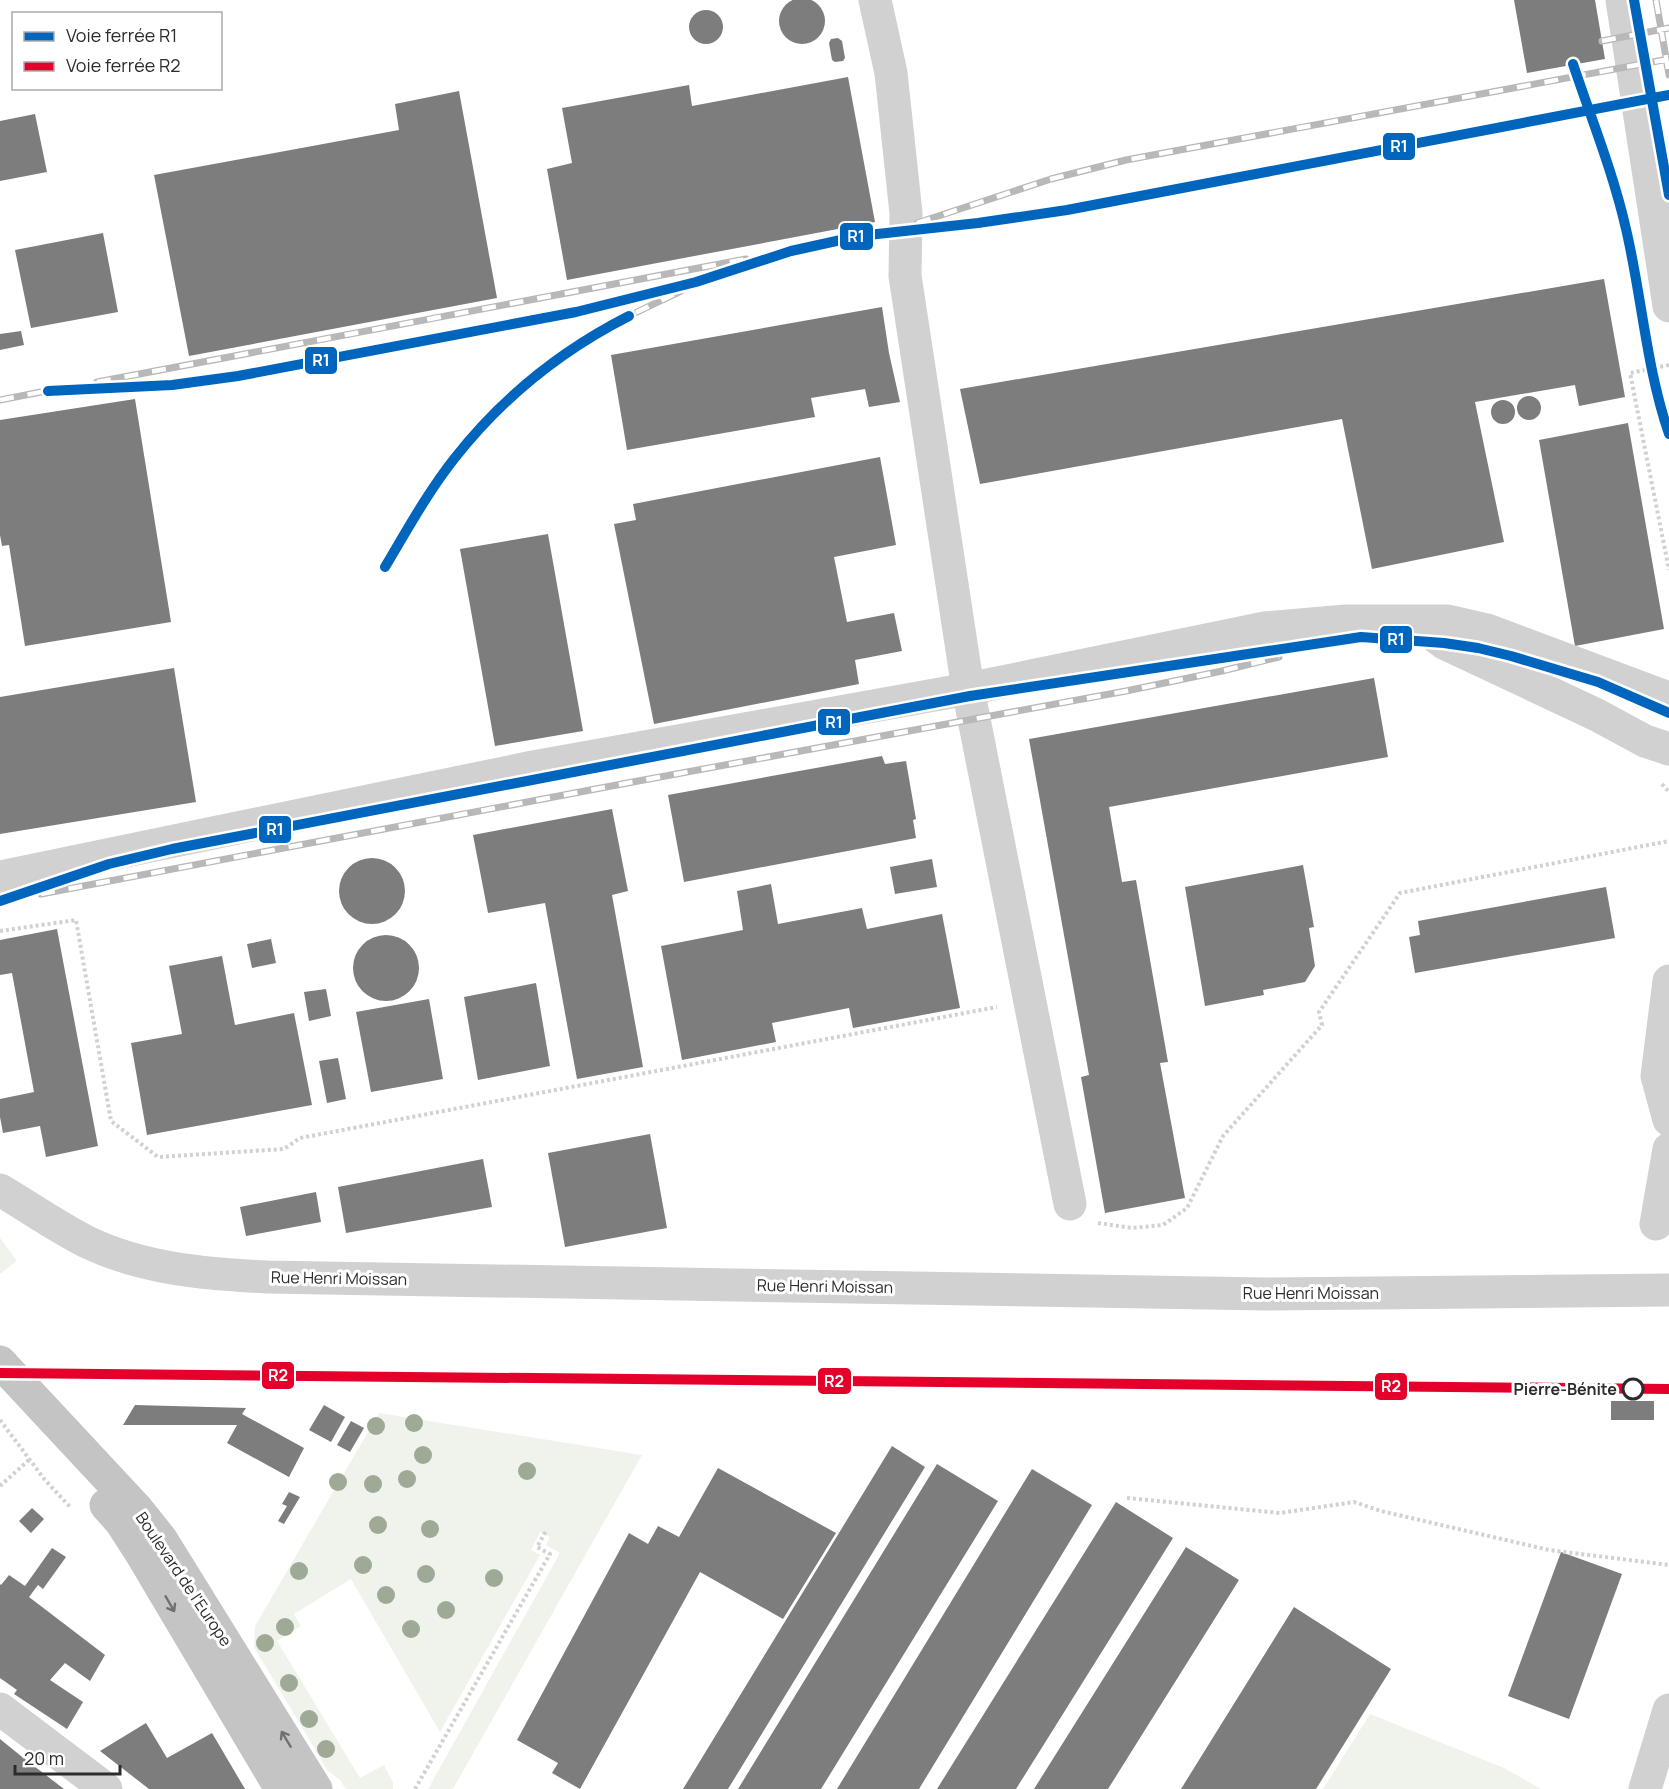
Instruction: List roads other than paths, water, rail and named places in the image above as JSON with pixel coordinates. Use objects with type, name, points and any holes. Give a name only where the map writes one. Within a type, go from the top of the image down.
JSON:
[{"type":"main road","name":"Boulevard de l'Europe","points":[[0,1362],[121,1522],[281,1789]]},
{"type":"main road","name":"Boulevard de l'Europe","points":[[0,1388],[44,1422],[137,1509],[161,1539],[316,1789]]},
{"type":"street","points":[[875,0],[891,73],[907,226],[905,276],[968,688],[1029,1000],[1081,1213]]},
{"type":"street","points":[[1622,0],[1669,306]]},
{"type":"street","points":[[0,877],[533,767],[968,688],[1265,628],[1346,621],[1448,621],[1487,630],[1669,698]]},
{"type":"street","points":[[1414,621],[1444,643],[1597,715],[1646,741],[1669,749]]},
{"type":"street","points":[[1669,981],[1657,1076],[1669,1120]]},
{"type":"street","points":[[1656,1224],[1669,1149]]},
{"type":"street","name":"Rue Henri Moissan","points":[[0,1190],[88,1242],[116,1254],[167,1267],[267,1277],[1265,1294],[1669,1290]]},
{"type":"street","points":[[0,1709],[93,1785]]},
{"type":"street","points":[[1645,1789],[1669,1710]]},
{"type":"railway","points":[[1634,0],[1669,195]]},
{"type":"railway","points":[[1656,0],[1669,75]]},
{"type":"railway","points":[[1602,41],[1669,28]]},
{"type":"railway","points":[[917,223],[1051,179],[1126,160],[1669,59]]},
{"type":"railway","points":[[1573,64],[1621,208],[1655,383],[1669,434]]},
{"type":"railway","points":[[48,391],[172,385],[238,376],[576,312],[696,282],[791,251],[859,236],[978,223],[1067,210],[1669,95]]},
{"type":"railway","points":[[97,382],[746,259]]},
{"type":"railway","points":[[385,567],[444,472],[468,442],[514,395],[548,366],[583,341],[681,291]]},
{"type":"railway","points":[[0,400],[56,389]]},
{"type":"railway","points":[[0,901],[109,864],[172,849],[970,696],[1361,637],[1444,643],[1511,656],[1598,682],[1669,713]]},
{"type":"railway","points":[[41,894],[1126,691],[1279,657]]},
{"type":"rail line","name":"R1","points":[[1634,0],[1669,195]]},
{"type":"rail line","name":"R1","points":[[1573,64],[1621,208],[1655,383],[1669,434]]},
{"type":"rail line","name":"R1","points":[[48,391],[172,385],[238,376],[576,312],[696,282],[791,251],[859,236],[978,223],[1067,210],[1669,95]]},
{"type":"rail line","name":"R1","points":[[385,567],[444,472],[492,416],[512,396],[557,360],[604,329],[629,316]]},
{"type":"rail line","name":"R1","points":[[0,901],[109,864],[172,849],[970,696],[1361,637],[1444,643],[1511,656],[1598,682],[1669,713]]},
{"type":"rail line","name":"R2","points":[[0,1373],[1669,1389]]},
{"type":"place","name":"Pierre-Bénite","points":[[1633,1389]]}]
